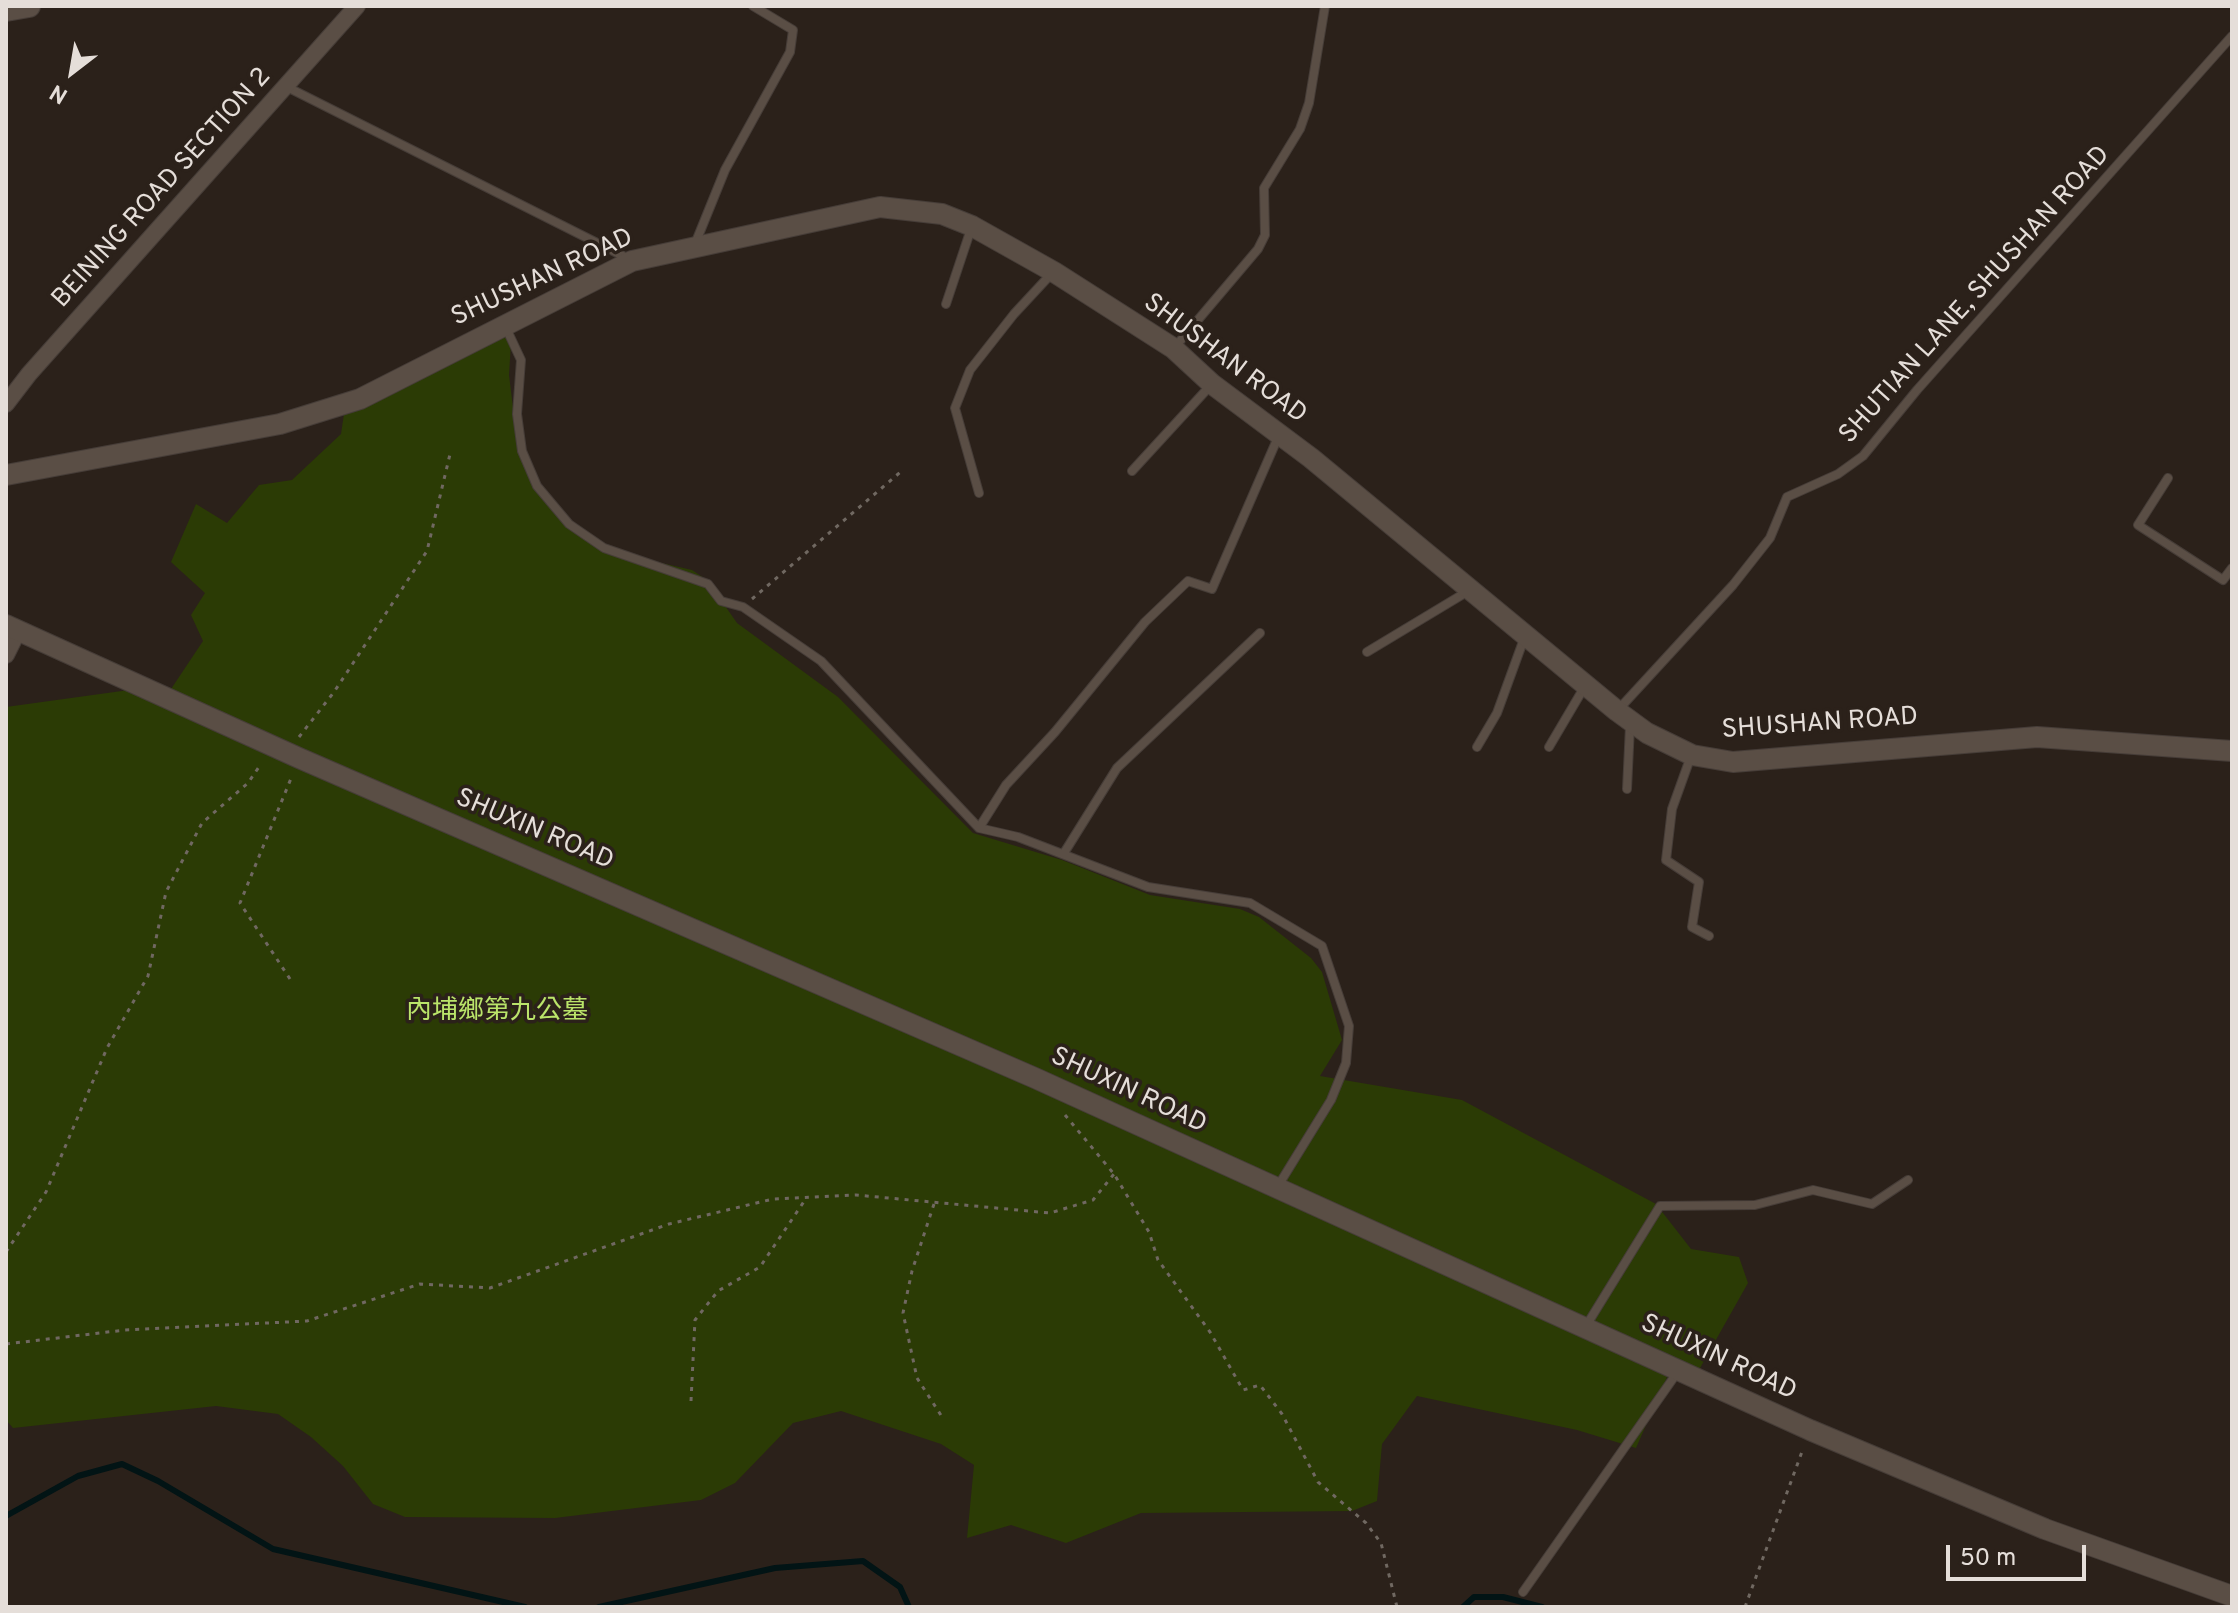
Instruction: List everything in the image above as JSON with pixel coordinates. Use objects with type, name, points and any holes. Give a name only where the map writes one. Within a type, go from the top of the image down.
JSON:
[{"type":"main road","points":[[6,10],[29,6]]},
{"type":"street","name":"BEINING ROAD SECTION 2","points":[[6,404],[29,374],[357,6]]},
{"type":"street","name":"SHUSHAN ROAD","points":[[6,475],[280,424],[360,399],[632,261],[880,207],[942,214],[972,226],[1054,272],[1173,348],[1212,384],[1624,716],[1692,755],[1733,762],[2037,737],[2232,751]]},
{"type":"street","name":"SHUXIN ROAD","points":[[12,628],[299,758],[1035,1078],[1810,1430],[2045,1529],[2232,1596]]},
{"type":"street","points":[[6,655],[12,628]]},
{"type":"lane","points":[[693,248],[725,170],[790,52],[793,30],[753,6]]},
{"type":"lane","points":[[1173,348],[1258,249],[1265,235],[1264,188],[1300,129],[1309,103],[1325,6]]},
{"type":"lane","name":"SHUTIAN LANE, SHUSHAN ROAD","points":[[1624,716],[1770,538],[1787,497],[1838,474],[1863,456],[1917,390],[2232,36]]},
{"type":"lane","points":[[287,87],[632,261]]},
{"type":"lane","points":[[946,304],[972,226]]},
{"type":"lane","points":[[979,493],[955,408],[970,370],[1014,314],[1054,272]]},
{"type":"lane","points":[[504,324],[515,340],[521,360],[517,414],[522,451],[537,486],[569,524],[604,548],[708,584],[721,601],[743,607],[821,661],[979,828],[1064,853],[1148,887],[1250,903],[1322,946],[1349,1026],[1346,1063],[1331,1100],[1276,1189]]},
{"type":"lane","points":[[1132,471],[1212,384]]},
{"type":"lane","points":[[979,828],[1006,785],[1055,732],[1145,622],[1188,581],[1212,589],[1279,435]]},
{"type":"lane","points":[[2168,478],[2138,525],[2223,580],[2232,568]]},
{"type":"lane","points":[[1367,652],[1470,590]]},
{"type":"lane","points":[[1064,853],[1117,768],[1260,633]]},
{"type":"lane","points":[[1477,747],[1497,713],[1525,635]]},
{"type":"lane","points":[[1549,747],[1586,685]]},
{"type":"lane","points":[[1624,716],[1627,789]]},
{"type":"lane","points":[[1692,755],[1672,809],[1666,860],[1699,882],[1692,927],[1709,936]]},
{"type":"lane","points":[[1586,1326],[1660,1206],[1755,1205],[1813,1190],[1872,1204],[1908,1180]]},
{"type":"lane","points":[[1523,1592],[1680,1370]]},
{"type":"path","points":[[6,1252],[46,1192],[107,1048],[148,976],[166,892],[202,823],[248,783],[274,745],[293,744],[334,692],[427,551],[451,450]]},
{"type":"path","points":[[743,607],[810,546],[904,469]]},
{"type":"path","points":[[290,979],[240,903],[299,758]]},
{"type":"path","points":[[1065,1114],[1114,1174],[1149,1232],[1158,1260],[1210,1332],[1243,1390],[1260,1385],[1282,1414],[1318,1482],[1366,1523],[1381,1543],[1397,1607]]},
{"type":"path","points":[[6,1344],[125,1330],[307,1321],[420,1284],[490,1288],[669,1224],[773,1199],[856,1195],[1050,1213],[1093,1200],[1114,1174]]},
{"type":"path","points":[[691,1401],[695,1320],[718,1291],[760,1267],[807,1197]]},
{"type":"path","points":[[934,1204],[912,1271],[903,1313],[917,1378],[944,1420]]},
{"type":"path","points":[[1745,1607],[1810,1430]]},
{"type":"green space","name":"內埔鄉第九公墓","points":[[506,332],[511,342],[509,375],[517,441],[543,489],[573,523],[605,550],[692,570],[707,580],[737,623],[838,697],[973,833],[1062,860],[1150,895],[1240,909],[1259,917],[1311,958],[1322,972],[1342,1040],[1320,1076],[1462,1100],[1656,1204],[1691,1249],[1739,1257],[1748,1283],[1691,1384],[1668,1375],[1636,1448],[1577,1430],[1417,1396],[1382,1444],[1377,1501],[1352,1511],[1141,1513],[1066,1543],[1011,1525],[967,1538],[974,1465],[941,1444],[841,1411],[793,1423],[735,1483],[701,1500],[555,1518],[405,1517],[373,1504],[343,1466],[311,1437],[278,1414],[216,1406],[13,1428],[6,1420],[6,707],[129,690],[163,701],[203,641],[191,615],[205,593],[171,562],[196,504],[227,523],[259,485],[292,480],[341,434],[345,407]]},
{"type":"waterway","points":[[6,1516],[78,1476],[122,1464],[158,1481],[273,1549],[525,1607]]},
{"type":"waterway","points":[[599,1607],[775,1568],[863,1561],[900,1587],[909,1607]]},
{"type":"waterway","points":[[1463,1607],[1474,1597],[1503,1597],[1542,1607]]}]
